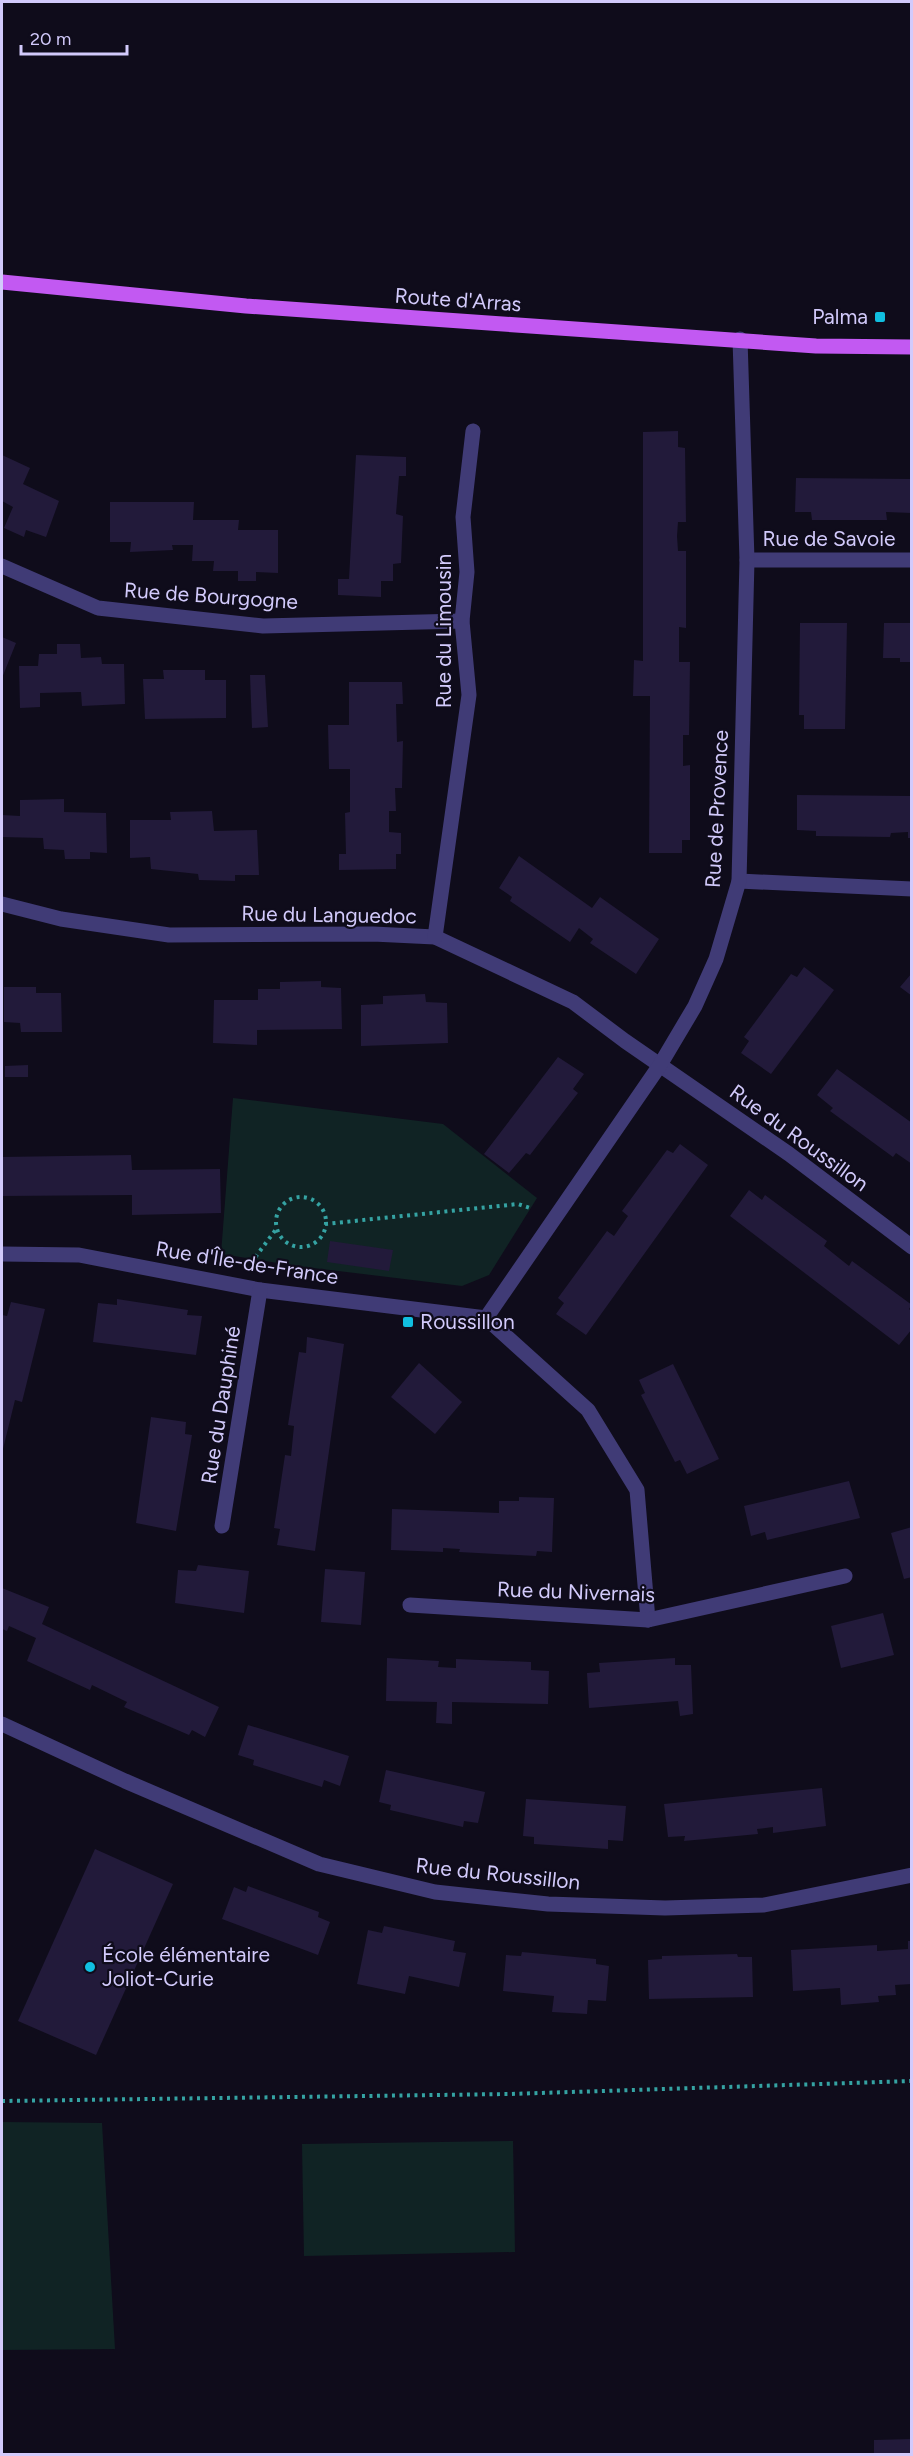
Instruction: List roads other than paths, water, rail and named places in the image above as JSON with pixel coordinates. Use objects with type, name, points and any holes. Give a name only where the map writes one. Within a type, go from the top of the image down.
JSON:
[{"type":"main road","name":"Route d'Arras","points":[[2,282],[246,306],[816,346],[912,347]]},
{"type":"street","name":"Rue de Provence","points":[[486,1318],[660,1065],[695,1006],[716,959],[739,881],[747,560],[740,339]]},
{"type":"street","name":"Rue du Limousin","points":[[435,937],[469,695],[462,621],[467,572],[463,517],[473,431]]},
{"type":"street","name":"Rue de Savoie","points":[[747,560],[912,560]]},
{"type":"street","name":"Rue de Bourgogne","points":[[2,566],[98,608],[263,626],[462,621]]},
{"type":"street","points":[[739,881],[912,889]]},
{"type":"street","name":"Rue du Languedoc","points":[[2,904],[62,919],[169,935],[373,934],[435,937],[573,1002],[660,1065]]},
{"type":"street","name":"Rue du Roussillon","points":[[660,1065],[789,1154],[912,1247]]},
{"type":"street","name":"Rue d'Île-de-France","points":[[2,1254],[79,1255],[260,1290],[486,1318]]},
{"type":"street","name":"Rue du Dauphiné","points":[[222,1526],[260,1290]]},
{"type":"street","points":[[486,1318],[588,1410],[637,1490],[648,1620]]},
{"type":"street","name":"Rue du Nivernais","points":[[410,1605],[648,1620],[845,1576]]},
{"type":"street","name":"Rue du Roussillon","points":[[2,1724],[125,1781],[320,1864],[435,1892],[548,1904],[665,1908],[764,1905],[912,1875]]},
{"type":"place","name":"Palma","points":[[880,317]]},
{"type":"place","name":"Roussillon","points":[[408,1322]]},
{"type":"place","name":"École élémentaire Joliot-Curie","points":[[90,1967]]}]
